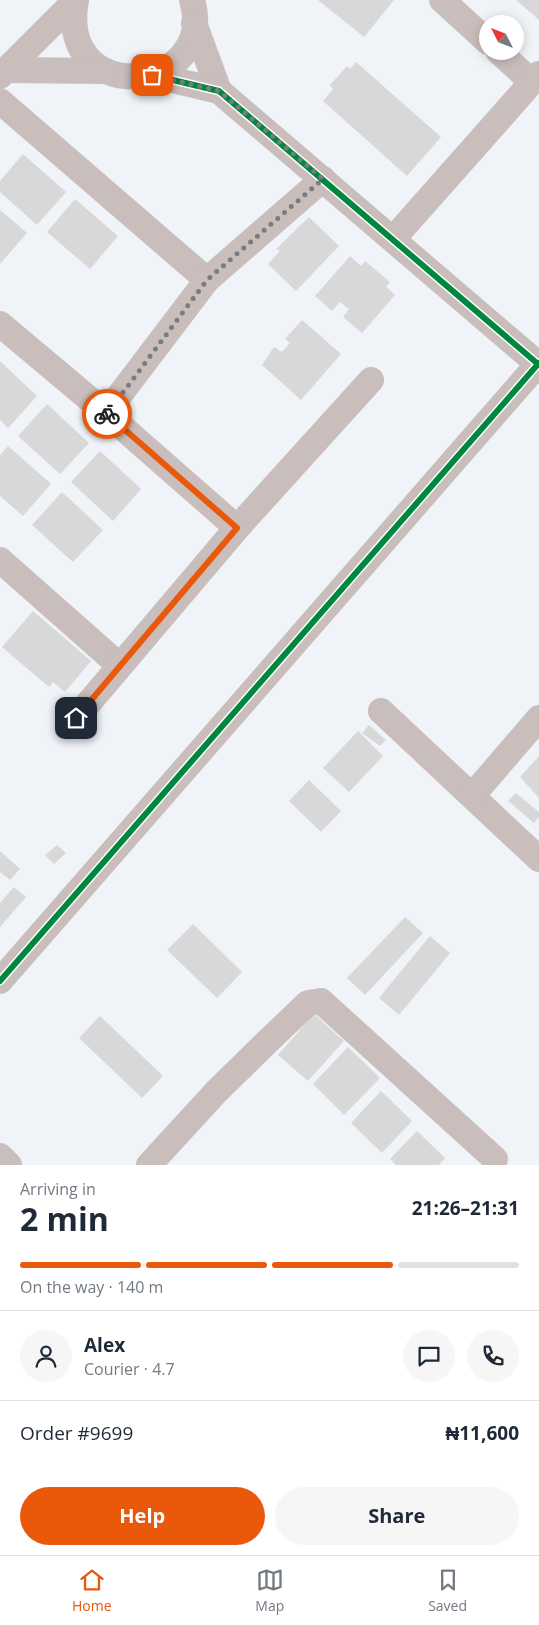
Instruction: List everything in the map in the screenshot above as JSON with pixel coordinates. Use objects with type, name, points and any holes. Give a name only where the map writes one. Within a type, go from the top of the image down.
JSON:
[{"type":"street","points":[[76,0],[74,28],[78,41],[94,63],[106,71],[120,76],[136,78],[152,75],[168,67],[181,55],[190,40],[193,11]]},
{"type":"street","points":[[3,73],[76,0]]},
{"type":"street","points":[[442,0],[479,34]]},
{"type":"street","points":[[193,11],[219,91]]},
{"type":"street","points":[[392,239],[535,78],[510,60]]},
{"type":"street","points":[[3,73],[106,71]]},
{"type":"street","points":[[0,981],[538,363],[219,91],[152,75]]},
{"type":"street","points":[[0,101],[207,280]]},
{"type":"street","points":[[106,413],[207,280],[323,179]]},
{"type":"street","points":[[0,324],[106,413],[237,528]]},
{"type":"street","points":[[76,718],[237,528],[370,380]]},
{"type":"street","points":[[0,560],[120,666]]},
{"type":"street","points":[[380,711],[539,859]]},
{"type":"street","points":[[472,796],[539,718]]},
{"type":"street","points":[[149,1165],[216,1092],[267,1042],[308,1003],[321,1001],[495,1163]]},
{"type":"street","points":[[0,1156],[9,1165]]},
{"type":"building","points":[[318,0],[394,0],[364,37]]},
{"type":"building","points":[[516,0],[539,0],[539,20]]},
{"type":"building","points":[[356,62],[441,137],[407,176],[323,101],[333,89],[330,85],[347,66],[350,69]]},
{"type":"building","points":[[23,154],[66,192],[37,225],[0,192],[0,181]]},
{"type":"building","points":[[75,199],[118,236],[90,269],[47,232]]},
{"type":"building","points":[[0,210],[27,233],[0,264]]},
{"type":"building","points":[[309,217],[339,246],[296,291],[268,264],[280,251],[276,249]]},
{"type":"building","points":[[350,256],[361,266],[365,261],[390,282],[386,287],[395,295],[362,333],[343,317],[349,309],[340,302],[332,311],[315,296]]},
{"type":"building","points":[[302,320],[341,354],[301,400],[262,365],[274,347],[282,352],[290,343],[285,339]]},
{"type":"building","points":[[0,361],[37,396],[8,428],[0,420]]},
{"type":"building","points":[[47,404],[89,443],[60,474],[18,436]]},
{"type":"building","points":[[8,446],[51,484],[23,516],[0,496],[0,455]]},
{"type":"building","points":[[100,451],[141,489],[113,521],[71,482]]},
{"type":"building","points":[[62,492],[103,530],[73,562],[32,525]]},
{"type":"building","points":[[33,611],[91,661],[65,692],[53,682],[49,687],[2,647]]},
{"type":"building","points":[[369,725],[386,740],[380,746],[362,733]]},
{"type":"building","points":[[358,731],[383,756],[349,792],[323,768]]},
{"type":"building","points":[[539,756],[539,798],[520,777]]},
{"type":"building","points":[[309,780],[341,811],[321,832],[289,801]]},
{"type":"building","points":[[516,793],[539,812],[539,817],[534,823],[508,801]]},
{"type":"building","points":[[57,845],[66,853],[54,864],[45,855]]},
{"type":"building","points":[[0,851],[20,869],[10,880],[0,872]]},
{"type":"building","points":[[14,887],[26,897],[0,927],[0,903]]},
{"type":"building","points":[[405,917],[423,933],[365,995],[347,978]]},
{"type":"building","points":[[193,924],[242,972],[217,998],[167,950]]},
{"type":"building","points":[[430,936],[450,953],[399,1015],[379,998]]},
{"type":"building","points":[[314,1014],[344,1041],[308,1081],[278,1055]]},
{"type":"building","points":[[100,1016],[163,1076],[142,1098],[79,1038]]},
{"type":"building","points":[[348,1047],[380,1078],[344,1115],[313,1084]]},
{"type":"building","points":[[381,1091],[412,1121],[382,1153],[351,1123]]},
{"type":"building","points":[[417,1131],[445,1158],[439,1165],[396,1165],[390,1159]]},
{"type":"cycle path","points":[[152,75],[219,91],[538,364]]},
{"type":"cycle path","points":[[0,981],[539,363]]},
{"type":"way so far","points":[[107,414],[207,280],[323,179],[219,91],[152,75]]},
{"type":"route","points":[[76,718],[237,528],[107,414]]}]
